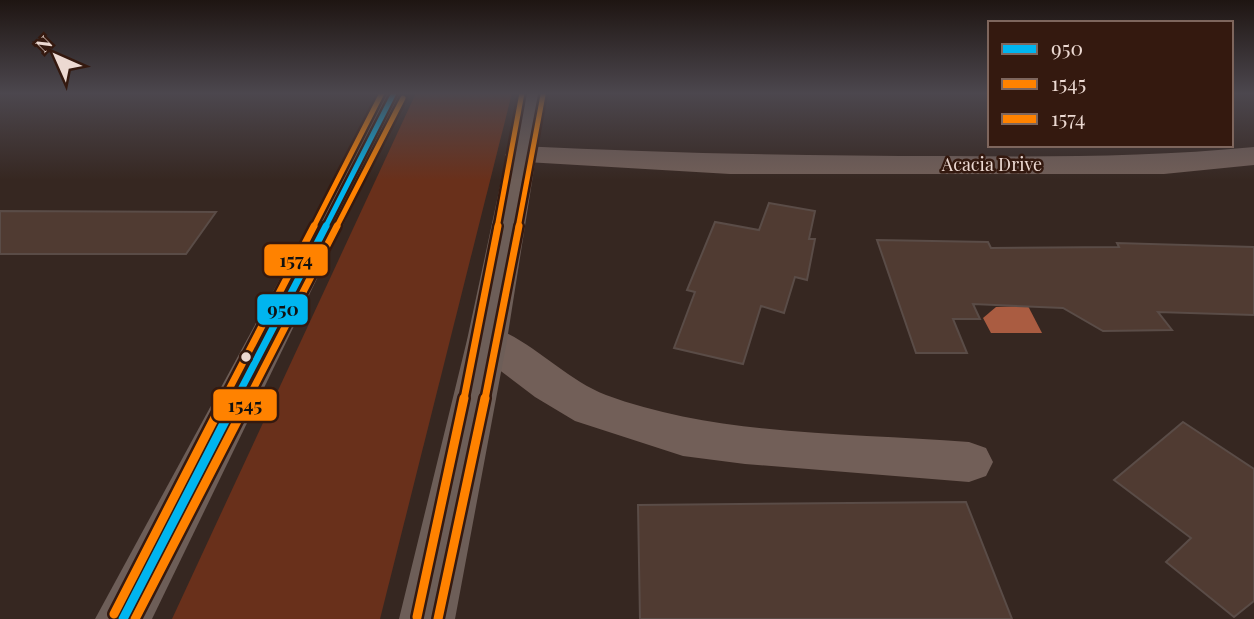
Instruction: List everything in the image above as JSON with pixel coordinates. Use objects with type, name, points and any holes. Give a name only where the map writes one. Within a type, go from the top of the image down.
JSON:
[{"type":"highway","points":[[123,619],[379,122]]},
{"type":"highway","points":[[428,619],[487,340],[527,122]]},
{"type":"street","name":"Acacia Drive","points":[[518,166],[642,173],[730,165],[1083,155],[1164,165],[1254,156]]},
{"type":"street","points":[[487,340],[550,385],[591,408],[671,433],[745,445],[969,462]]},
{"type":"shaded area","points":[[403,122],[505,122],[380,619],[172,619]]},
{"type":"shaded area","points":[[1028,306],[1042,333],[991,333],[983,318],[996,307]]},
{"type":"building","points":[[769,203],[815,211],[809,239],[815,239],[807,280],[795,277],[784,313],[761,306],[743,364],[674,348],[695,292],[687,290],[715,222],[759,230]]},
{"type":"building","points":[[0,211],[216,212],[186,254],[0,254]]},
{"type":"building","points":[[877,240],[988,242],[991,248],[1119,247],[1117,243],[1254,247],[1254,315],[1158,312],[1172,330],[1103,331],[1063,308],[973,304],[980,319],[953,319],[967,353],[916,353]]},
{"type":"building","points":[[1183,422],[1254,469],[1254,601],[1234,617],[1166,562],[1191,538],[1114,480]]},
{"type":"building","points":[[966,502],[1012,619],[640,619],[638,505]]},
{"type":"transit line","name":"1574","points":[[114,614],[367,122]]},
{"type":"transit line","name":"950","points":[[123,619],[379,122]]},
{"type":"transit line","name":"1545","points":[[135,619],[391,122]]},
{"type":"transit line","name":"1574","points":[[417,617],[477,338],[517,122]]},
{"type":"transit line","name":"1545","points":[[438,619],[497,342],[538,122]]}]
